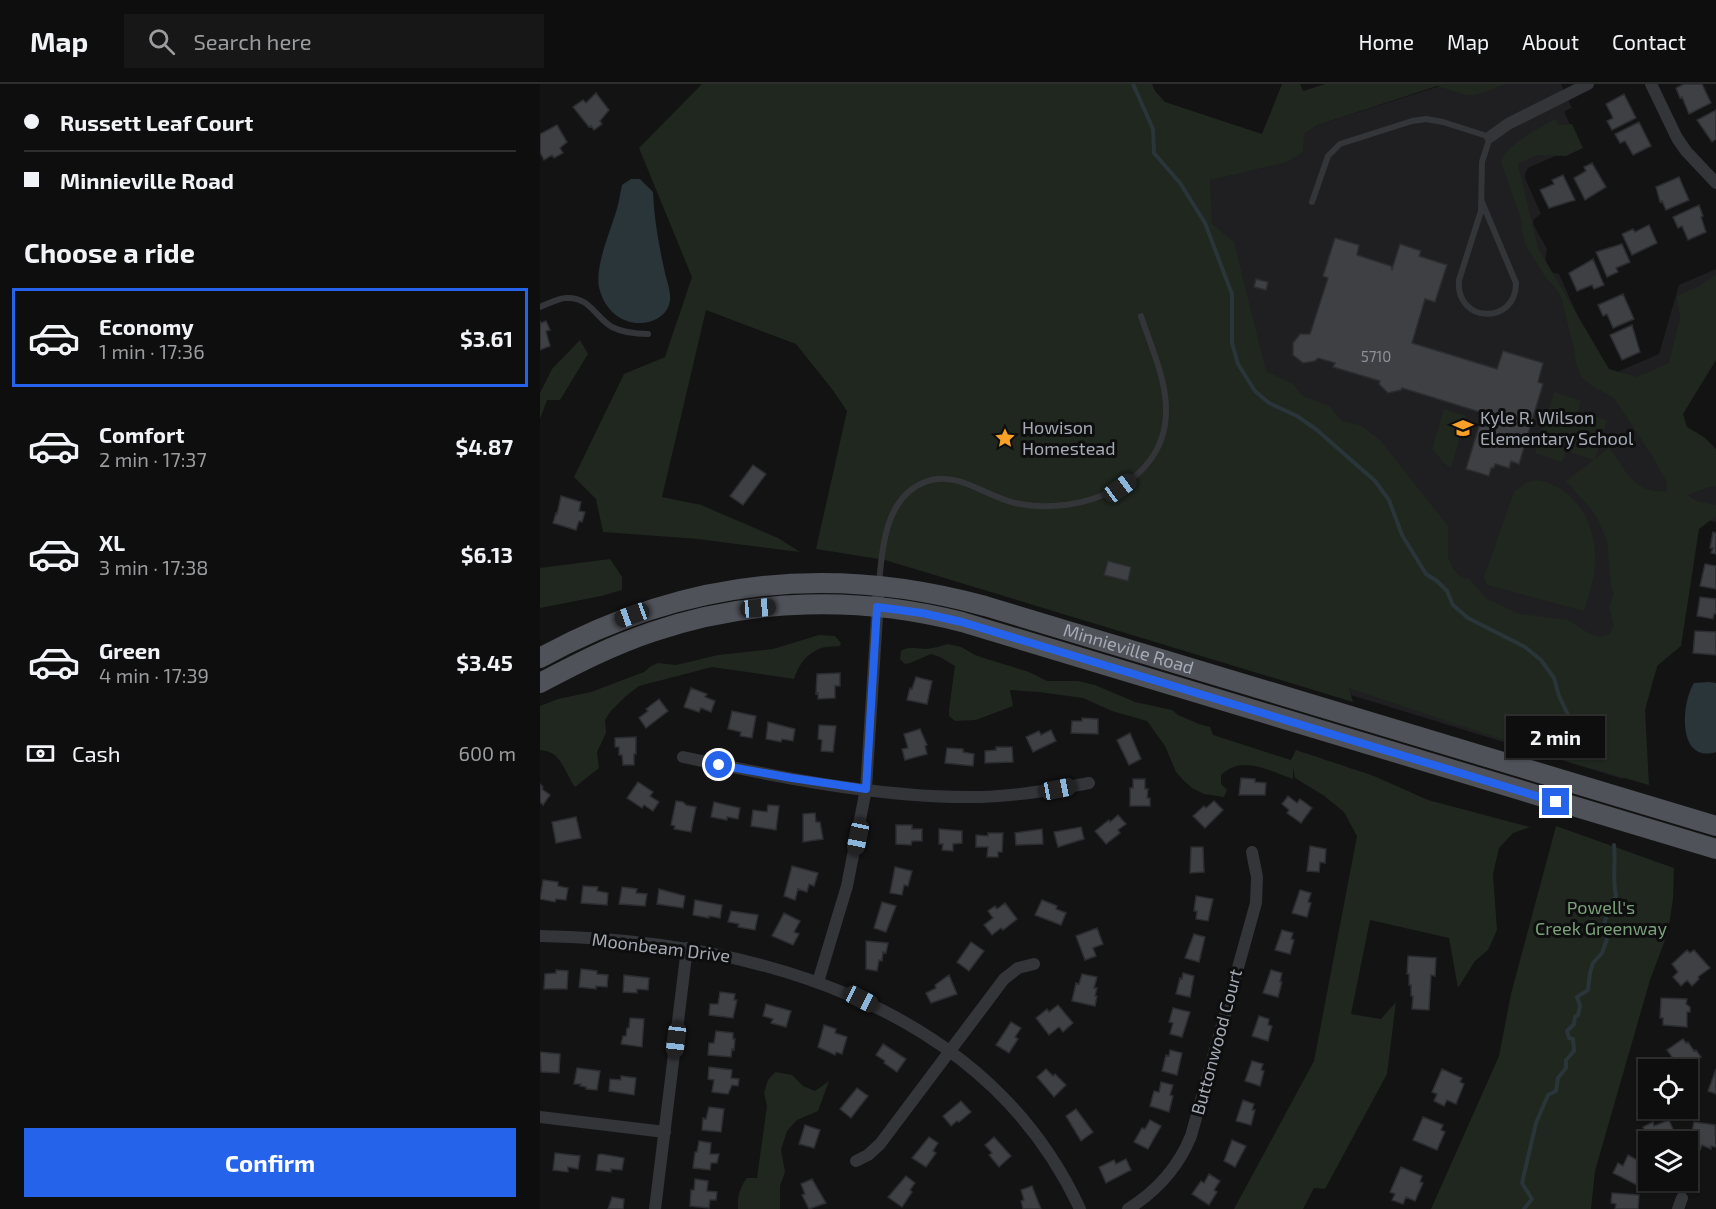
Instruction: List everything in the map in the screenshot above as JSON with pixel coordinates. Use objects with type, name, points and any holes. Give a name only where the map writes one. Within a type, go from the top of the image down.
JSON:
[{"type":"main road","name":"Minnieville Road","points":[[540,658],[620,619],[692,597],[754,586],[795,582],[840,582],[933,592],[1716,826]]},
{"type":"main road","name":"Minnieville Road","points":[[540,683],[594,655],[636,637],[703,617],[789,605],[858,605],[922,613],[969,624],[1716,849]]},
{"type":"street","points":[[1490,137],[1508,124],[1588,84]]},
{"type":"street","points":[[1651,84],[1677,138],[1716,183]]},
{"type":"street","points":[[818,982],[847,886],[866,789],[879,585]]},
{"type":"street","points":[[683,757],[792,778],[866,789],[932,795],[980,797],[1029,793],[1089,783]]},
{"type":"street","name":"Buttonwood Court","points":[[1128,1209],[1143,1200],[1169,1175],[1191,1136],[1256,903],[1257,877],[1252,852]]},
{"type":"street","name":"Moonbeam Drive","points":[[540,936],[616,940],[687,948],[743,959],[818,982],[861,999],[898,1018],[949,1050],[998,1092],[1020,1117],[1060,1172],[1080,1209]]},
{"type":"street","points":[[655,1209],[687,948]]},
{"type":"street","points":[[856,1161],[868,1155],[880,1144],[1004,979],[1018,968],[1034,964]]},
{"type":"street","points":[[540,1117],[665,1132]]},
{"type":"lane","points":[[1312,202],[1328,156],[1340,144],[1412,121],[1426,119],[1490,137],[1482,162],[1482,202],[1458,290],[1464,304],[1469,308],[1493,314],[1500,312],[1511,303],[1516,283],[1482,202]]},
{"type":"lane","points":[[540,307],[566,297],[574,298],[586,303],[613,327],[633,334],[648,334]]},
{"type":"lane","points":[[879,585],[884,543],[892,515],[910,491],[922,483],[932,479],[950,480],[964,483],[1004,500],[1050,507],[1078,504],[1101,497],[1120,488],[1139,472],[1160,441],[1166,411],[1162,380],[1141,316]]},
{"type":"shaded area","name":"Kyle R. Wilson Elementary School","points":[[1446,84],[1561,84],[1572,108],[1565,111],[1565,114],[1580,145],[1528,168],[1525,178],[1541,214],[1534,219],[1533,224],[1547,249],[1545,262],[1551,272],[1559,274],[1605,377],[1659,354],[1679,285],[1716,269],[1716,352],[1675,421],[1716,474],[1716,522],[1702,519],[1687,527],[1663,650],[1623,779],[1351,695],[1180,169]]},
{"type":"shaded area","points":[[631,179],[640,179],[653,192],[657,232],[670,297],[665,313],[654,320],[640,323],[622,319],[608,308],[598,279],[601,259],[622,185]]},
{"type":"shaded area","points":[[1694,683],[1716,683],[1716,752],[1703,753],[1694,749],[1688,741],[1686,704]]},
{"type":"green space","points":[[702,84],[1152,84],[1165,102],[1262,134],[1282,84],[1300,84],[1303,91],[1325,84],[1506,84],[1476,95],[1466,95],[1437,86],[1315,126],[1304,134],[1303,152],[1287,162],[1210,180],[1212,224],[1234,242],[1266,371],[1293,384],[1303,396],[1329,406],[1342,421],[1360,425],[1380,440],[1448,526],[1448,558],[1454,570],[1462,578],[1469,579],[1487,599],[1520,614],[1568,620],[1590,634],[1600,637],[1609,634],[1614,626],[1609,607],[1614,594],[1607,541],[1592,510],[1566,481],[1594,460],[1566,451],[1562,462],[1535,453],[1554,392],[1581,401],[1578,411],[1607,420],[1595,459],[1609,448],[1626,473],[1638,485],[1655,491],[1667,491],[1666,481],[1654,459],[1614,398],[1581,377],[1561,297],[1527,248],[1521,219],[1501,162],[1517,142],[1555,119],[1558,125],[1572,124],[1583,148],[1566,156],[1536,155],[1518,164],[1538,248],[1609,369],[1637,377],[1669,363],[1680,318],[1677,296],[1716,275],[1716,360],[1683,414],[1687,427],[1704,437],[1716,449],[1716,486],[1688,495],[1696,501],[1716,505],[1716,516],[1699,529],[1681,646],[1657,666],[1645,710],[1649,785],[1572,763],[1349,688],[1353,702],[885,560],[816,549],[847,411],[796,344],[706,310],[662,497],[701,505],[778,538],[800,552],[698,539],[603,532],[596,499],[574,477],[624,374],[665,357],[692,277],[639,148]]},
{"type":"green space","points":[[580,340],[588,354],[560,400],[547,400],[540,419],[540,393],[552,369]]},
{"type":"green space","points":[[1444,409],[1466,416],[1451,468],[1432,449]]},
{"type":"green space","points":[[1537,480],[1562,490],[1572,498],[1581,508],[1592,533],[1595,566],[1584,611],[1487,585],[1484,577],[1514,492],[1527,482]]},
{"type":"green space","points":[[610,559],[622,577],[622,590],[540,608],[540,568]]},
{"type":"green space","points":[[819,635],[835,636],[841,643],[840,646],[814,651],[800,665],[794,679],[712,667],[639,686],[610,712],[605,720],[606,733],[597,752],[599,768],[575,787],[558,758],[547,751],[540,750],[540,706],[558,699],[591,692],[644,672],[658,663],[676,665],[718,655],[773,649]]},
{"type":"green space","points":[[948,644],[1029,672],[1047,681],[1078,681],[1095,685],[1135,702],[1172,710],[1178,715],[1210,727],[1213,735],[1291,760],[1296,750],[1374,776],[1428,800],[1530,827],[1513,833],[1499,848],[1493,874],[1497,930],[1488,950],[1475,961],[1458,988],[1449,938],[1370,920],[1351,1014],[1381,1019],[1396,1002],[1387,1074],[1325,1189],[1314,1188],[1303,1209],[1234,1209],[1314,1061],[1357,836],[1344,812],[1323,795],[1295,778],[1293,768],[1293,779],[1256,766],[1238,766],[1221,775],[1221,784],[1227,790],[1224,797],[1204,794],[1192,788],[1176,772],[1165,746],[1147,721],[1112,711],[1083,698],[1010,690],[1013,706],[976,720],[955,721],[949,716],[949,709],[955,666],[931,654],[905,664],[900,659],[901,651],[907,648],[927,649]]},
{"type":"green space","name":"Powell's Creek Greenway","points":[[1556,826],[1674,868],[1673,899],[1668,932],[1650,980],[1595,1171],[1591,1209],[1431,1209],[1499,1056],[1511,994]]},
{"type":"green space","points":[[775,1072],[792,1075],[803,1086],[815,1091],[829,1081],[818,1111],[797,1120],[787,1131],[781,1150],[785,1172],[780,1186],[780,1209],[738,1209],[739,1196],[745,1181],[747,1178],[757,1178],[767,1106],[764,1093],[768,1080]]},
{"type":"building","points":[[1684,84],[1702,84],[1711,103],[1689,114],[1676,88]]},
{"type":"building","points":[[596,93],[609,110],[600,121],[602,124],[594,130],[573,107],[583,100],[586,103]]},
{"type":"building","points":[[1624,94],[1636,118],[1612,130],[1607,121],[1613,118],[1606,104]]},
{"type":"building","points":[[1716,110],[1716,139],[1712,142],[1697,120]]},
{"type":"building","points":[[1639,122],[1651,146],[1633,155],[1625,141],[1620,143],[1615,134]]},
{"type":"building","points":[[557,125],[567,142],[560,148],[563,153],[554,158],[552,155],[544,160],[540,152],[540,134]]},
{"type":"building","points":[[1592,163],[1606,187],[1585,200],[1574,178],[1586,171],[1584,167]]},
{"type":"building","points":[[1563,175],[1575,200],[1549,208],[1540,190],[1554,184],[1552,180]]},
{"type":"building","points":[[1679,177],[1689,200],[1666,210],[1662,201],[1660,202],[1656,187]]},
{"type":"building","points":[[1699,205],[1706,232],[1688,240],[1682,226],[1678,228],[1673,217]]},
{"type":"building","points":[[1649,225],[1657,243],[1632,255],[1622,234],[1633,229],[1635,232]]},
{"type":"building","points":[[1335,238],[1359,245],[1357,255],[1391,266],[1392,269],[1400,244],[1421,251],[1419,256],[1447,265],[1435,302],[1425,299],[1412,343],[1497,369],[1503,351],[1543,363],[1538,382],[1543,384],[1519,464],[1511,461],[1509,468],[1495,464],[1489,476],[1466,469],[1483,413],[1402,388],[1388,393],[1379,384],[1380,381],[1333,367],[1335,363],[1318,358],[1315,361],[1303,363],[1293,355],[1293,343],[1300,334],[1310,334],[1328,278],[1323,276]]},
{"type":"building","points":[[1622,244],[1630,262],[1616,268],[1618,272],[1607,277],[1596,252]]},
{"type":"building","points":[[1593,259],[1604,285],[1594,289],[1592,285],[1577,291],[1569,273]]},
{"type":"building","points":[[1256,279],[1268,282],[1266,290],[1254,287]]},
{"type":"building","points":[[1623,294],[1634,319],[1613,328],[1607,314],[1603,316],[1598,305]]},
{"type":"building","points":[[540,321],[541,323],[546,321],[550,330],[546,331],[550,346],[540,350]]},
{"type":"building","points":[[1632,325],[1640,352],[1622,360],[1610,335]]},
{"type":"building","points":[[753,465],[766,474],[743,505],[730,496]]},
{"type":"building","points":[[561,496],[581,502],[579,511],[585,512],[576,530],[553,523]]},
{"type":"building","points":[[1713,532],[1716,533],[1716,554],[1711,553],[1713,548],[1710,548]]},
{"type":"building","points":[[1108,561],[1131,567],[1128,581],[1104,575]]},
{"type":"building","points":[[1705,564],[1716,566],[1716,589],[1700,586]]},
{"type":"building","points":[[1700,597],[1716,599],[1716,614],[1713,619],[1697,616]]},
{"type":"building","points":[[1695,631],[1716,632],[1716,655],[1693,653]]},
{"type":"building","points":[[840,673],[840,686],[835,686],[835,698],[818,699],[817,674]]},
{"type":"building","points":[[916,677],[932,681],[927,704],[907,700]]},
{"type":"building","points":[[691,688],[707,694],[705,697],[715,701],[711,712],[701,708],[699,712],[684,707]]},
{"type":"building","points":[[659,699],[668,711],[646,728],[639,718]]},
{"type":"building","points":[[732,711],[756,716],[752,738],[740,736],[741,732],[728,729]]},
{"type":"building","points":[[1082,718],[1098,719],[1098,734],[1071,733],[1072,721],[1082,721]]},
{"type":"building","points":[[768,722],[795,729],[793,741],[782,739],[781,742],[766,739]]},
{"type":"building","points":[[819,725],[836,726],[833,752],[821,751],[822,740],[818,739]]},
{"type":"building","points":[[920,729],[927,745],[925,746],[927,754],[905,760],[902,749],[908,748],[904,734]]},
{"type":"building","points":[[1051,730],[1056,741],[1033,752],[1026,737],[1039,731],[1041,735]]},
{"type":"building","points":[[1130,733],[1141,759],[1129,765],[1117,740]]},
{"type":"building","points":[[636,737],[634,765],[623,765],[619,747],[615,747],[615,738]]},
{"type":"building","points":[[996,747],[1012,747],[1013,762],[985,763],[985,751],[996,750]]},
{"type":"building","points":[[947,748],[963,749],[963,752],[974,754],[973,766],[945,763]]},
{"type":"building","points":[[1241,778],[1266,783],[1265,795],[1239,795]]},
{"type":"building","points":[[1133,779],[1145,779],[1145,789],[1148,789],[1147,798],[1150,798],[1150,806],[1130,806],[1130,788],[1133,788]]},
{"type":"building","points":[[638,782],[653,792],[650,796],[659,802],[653,811],[644,805],[642,808],[627,798]]},
{"type":"building","points":[[540,784],[542,789],[550,795],[543,805],[540,802]]},
{"type":"building","points":[[1288,796],[1297,803],[1300,799],[1312,808],[1301,823],[1287,813],[1289,810],[1282,804]]},
{"type":"building","points":[[676,801],[696,807],[691,832],[674,829],[675,826],[671,825]]},
{"type":"building","points":[[1214,801],[1223,810],[1205,828],[1193,816]]},
{"type":"building","points":[[714,802],[740,808],[738,819],[727,817],[727,820],[711,817]]},
{"type":"building","points":[[768,805],[779,806],[776,830],[751,826],[753,810],[767,812]]},
{"type":"building","points":[[815,813],[816,822],[820,822],[823,839],[803,842],[803,814]]},
{"type":"building","points":[[1118,815],[1126,824],[1118,830],[1120,833],[1106,844],[1095,831]]},
{"type":"building","points":[[576,817],[581,838],[556,843],[552,822]]},
{"type":"building","points":[[896,825],[912,825],[912,829],[922,829],[922,841],[912,841],[911,845],[896,844]]},
{"type":"building","points":[[1081,827],[1084,839],[1058,847],[1054,832]]},
{"type":"building","points":[[939,829],[962,831],[962,843],[953,844],[953,851],[942,850],[943,844],[939,844]]},
{"type":"building","points":[[1042,829],[1043,844],[1016,845],[1015,833]]},
{"type":"building","points":[[988,833],[1003,833],[1002,852],[998,852],[998,857],[987,857],[988,847],[976,847],[976,835],[988,836]]},
{"type":"building","points":[[1310,846],[1326,849],[1325,863],[1320,862],[1319,872],[1307,871]]},
{"type":"building","points":[[1191,847],[1203,847],[1204,872],[1190,873]]},
{"type":"building","points":[[792,866],[818,873],[814,886],[809,884],[807,892],[798,889],[795,900],[784,896]]},
{"type":"building","points":[[895,867],[912,871],[908,886],[904,885],[902,895],[890,893]]},
{"type":"building","points":[[543,880],[558,882],[558,886],[568,888],[566,900],[556,899],[555,902],[540,899]]},
{"type":"building","points":[[583,886],[598,887],[597,891],[608,893],[607,905],[581,903]]},
{"type":"building","points":[[622,887],[637,889],[636,893],[647,894],[645,906],[619,904]]},
{"type":"building","points":[[659,889],[685,896],[683,908],[657,904]]},
{"type":"building","points":[[1300,890],[1311,893],[1307,917],[1292,913]]},
{"type":"building","points":[[1196,896],[1213,899],[1208,921],[1196,919],[1197,911],[1194,911]]},
{"type":"building","points":[[695,900],[722,905],[720,918],[693,915]]},
{"type":"building","points":[[1042,900],[1057,906],[1056,909],[1066,913],[1061,925],[1035,915]]},
{"type":"building","points":[[882,902],[896,906],[886,932],[874,928]]},
{"type":"building","points":[[1005,903],[1017,919],[992,935],[984,925],[993,918],[988,911],[995,906],[997,909]]},
{"type":"building","points":[[731,911],[758,915],[755,930],[738,927],[739,924],[728,922]]},
{"type":"building","points":[[784,913],[800,921],[794,932],[799,934],[793,945],[772,936]]},
{"type":"building","points":[[1097,928],[1103,944],[1093,948],[1096,956],[1085,960],[1076,936]]},
{"type":"building","points":[[1282,930],[1293,933],[1291,939],[1294,940],[1290,954],[1275,950]]},
{"type":"building","points":[[1194,934],[1205,937],[1199,962],[1185,958]]},
{"type":"building","points":[[866,941],[888,943],[886,953],[883,952],[882,961],[879,960],[877,971],[866,969]]},
{"type":"building","points":[[971,942],[984,951],[969,971],[957,962]]},
{"type":"building","points":[[1687,950],[1690,953],[1694,950],[1710,968],[1698,977],[1699,979],[1692,986],[1687,980],[1681,986],[1673,977],[1678,972],[1672,964]]},
{"type":"building","points":[[1408,956],[1436,958],[1435,976],[1431,975],[1429,1010],[1412,1009],[1413,996],[1411,996],[1411,985],[1409,985],[1409,974],[1407,974]]},
{"type":"building","points":[[581,969],[608,975],[607,987],[596,986],[596,989],[579,987]]},
{"type":"building","points":[[556,970],[568,971],[567,989],[544,989],[545,974],[556,973]]},
{"type":"building","points":[[1271,970],[1282,973],[1278,997],[1263,993]]},
{"type":"building","points":[[1183,973],[1194,976],[1190,997],[1176,994]]},
{"type":"building","points":[[1082,974],[1097,977],[1094,988],[1097,988],[1095,1006],[1072,1001],[1076,983],[1079,984]]},
{"type":"building","points":[[624,975],[649,978],[648,990],[637,989],[637,993],[623,992]]},
{"type":"building","points":[[949,975],[957,994],[931,1003],[926,993],[936,988],[935,985]]},
{"type":"building","points":[[720,992],[735,994],[734,1000],[737,1000],[733,1018],[709,1015],[710,1004],[718,1004]]},
{"type":"building","points":[[1661,998],[1687,999],[1686,1004],[1690,1007],[1690,1012],[1687,1012],[1687,1027],[1663,1025],[1663,1018],[1660,1018]]},
{"type":"building","points":[[766,1004],[791,1011],[786,1027],[771,1023],[773,1019],[763,1016]]},
{"type":"building","points":[[1058,1005],[1073,1023],[1063,1032],[1059,1027],[1049,1035],[1036,1018],[1047,1009],[1049,1012]]},
{"type":"building","points":[[1173,1008],[1190,1012],[1182,1037],[1170,1034],[1173,1023],[1169,1022]]},
{"type":"building","points":[[1259,1016],[1269,1019],[1268,1025],[1272,1026],[1268,1041],[1252,1036]]},
{"type":"building","points":[[630,1018],[644,1019],[642,1047],[621,1044],[629,1028]]},
{"type":"building","points":[[1011,1022],[1021,1028],[1015,1037],[1018,1039],[1009,1053],[996,1045]]},
{"type":"building","points":[[824,1025],[836,1029],[835,1033],[847,1037],[842,1054],[836,1052],[835,1055],[818,1047]]},
{"type":"building","points":[[716,1031],[733,1033],[733,1039],[735,1039],[731,1057],[708,1055],[709,1043],[714,1043]]},
{"type":"building","points":[[1683,1039],[1701,1057],[1673,1059],[1667,1050]]},
{"type":"building","points":[[883,1044],[906,1059],[897,1072],[876,1055]]},
{"type":"building","points":[[1170,1050],[1182,1053],[1177,1075],[1162,1071],[1166,1055],[1169,1056]]},
{"type":"building","points":[[540,1052],[560,1054],[559,1073],[541,1072]]},
{"type":"building","points":[[1252,1061],[1263,1064],[1261,1070],[1264,1071],[1260,1086],[1245,1081]]},
{"type":"building","points":[[709,1067],[732,1070],[731,1078],[739,1079],[738,1086],[732,1085],[728,1094],[712,1092],[714,1080],[708,1079]]},
{"type":"building","points":[[577,1068],[600,1071],[597,1090],[586,1089],[580,1086],[581,1084],[574,1084]]},
{"type":"building","points":[[1046,1069],[1066,1085],[1054,1097],[1037,1077]]},
{"type":"building","points":[[1442,1069],[1462,1078],[1460,1082],[1464,1084],[1456,1104],[1447,1100],[1444,1106],[1434,1101],[1437,1094],[1432,1092]]},
{"type":"building","points":[[1716,1069],[1716,1094],[1708,1091]]},
{"type":"building","points":[[621,1076],[636,1078],[634,1095],[609,1091],[610,1079],[621,1080]]},
{"type":"building","points":[[1161,1082],[1173,1085],[1169,1112],[1150,1106],[1154,1091],[1159,1092]]},
{"type":"building","points":[[857,1088],[868,1096],[851,1118],[840,1109]]},
{"type":"building","points":[[1243,1100],[1254,1104],[1252,1110],[1255,1110],[1251,1125],[1236,1121]]},
{"type":"building","points":[[961,1101],[971,1112],[951,1126],[943,1116]]},
{"type":"building","points":[[709,1107],[724,1109],[721,1132],[702,1130],[703,1118],[706,1119]]},
{"type":"building","points":[[1076,1109],[1093,1132],[1081,1141],[1066,1116]]},
{"type":"building","points":[[1423,1117],[1443,1125],[1441,1130],[1445,1132],[1437,1150],[1413,1140]]},
{"type":"building","points":[[1150,1120],[1161,1126],[1148,1149],[1134,1142]]},
{"type":"building","points":[[1669,1120],[1674,1131],[1645,1131],[1643,1127],[1653,1122],[1654,1126]]},
{"type":"building","points":[[1694,1122],[1715,1125],[1716,1147],[1711,1146],[1711,1149],[1702,1145],[1700,1150],[1698,1149],[1698,1131],[1692,1131]]},
{"type":"building","points":[[805,1125],[820,1130],[814,1148],[799,1144]]},
{"type":"building","points":[[929,1137],[938,1143],[933,1151],[936,1153],[926,1167],[912,1158]]},
{"type":"building","points":[[994,1137],[1011,1156],[999,1167],[989,1155],[992,1153],[985,1145]]},
{"type":"building","points":[[1232,1140],[1246,1146],[1235,1167],[1224,1161]]},
{"type":"building","points":[[699,1141],[711,1143],[710,1154],[719,1154],[717,1163],[711,1163],[710,1170],[693,1168]]},
{"type":"building","points":[[555,1153],[580,1156],[578,1169],[568,1167],[568,1172],[553,1170]]},
{"type":"building","points":[[598,1155],[624,1158],[622,1170],[611,1169],[611,1172],[596,1170]]},
{"type":"building","points":[[1628,1155],[1638,1161],[1637,1185],[1613,1173],[1618,1163],[1623,1166]]},
{"type":"building","points":[[1126,1159],[1131,1170],[1106,1183],[1099,1167],[1114,1160],[1116,1164]]},
{"type":"building","points":[[1401,1167],[1422,1176],[1420,1182],[1423,1183],[1415,1201],[1406,1197],[1403,1204],[1392,1200],[1395,1194],[1390,1192]]},
{"type":"building","points":[[1209,1174],[1220,1181],[1214,1190],[1217,1192],[1209,1205],[1192,1194],[1201,1181],[1204,1183]]},
{"type":"building","points":[[906,1176],[915,1183],[902,1207],[888,1197]]},
{"type":"building","points":[[695,1179],[708,1181],[707,1191],[717,1192],[716,1200],[710,1200],[709,1208],[690,1206],[691,1190],[694,1190]]},
{"type":"building","points":[[812,1179],[826,1203],[809,1209],[802,1195],[805,1194],[801,1184]]},
{"type":"building","points":[[1032,1186],[1041,1209],[1023,1209],[1021,1201],[1024,1200],[1021,1190]]},
{"type":"building","points":[[1612,1193],[1639,1195],[1638,1209],[1615,1209],[1616,1204],[1611,1203]]},
{"type":"building","points":[[612,1197],[624,1199],[623,1209],[608,1209]]},
{"type":"waterway","points":[[1133,84],[1153,129],[1154,153],[1180,183],[1205,223],[1232,294],[1232,343],[1238,364],[1255,391],[1269,403],[1297,416],[1317,430],[1375,481],[1389,500],[1402,535],[1426,574],[1447,591],[1453,605],[1468,618],[1525,647],[1541,660],[1554,678],[1559,696],[1573,725],[1587,737],[1599,758]]},
{"type":"waterway","points":[[1524,1209],[1532,1199],[1522,1183],[1536,1123],[1548,1095],[1556,1091],[1558,1078],[1566,1068],[1566,1060],[1574,1051],[1573,1039],[1569,1038],[1567,1031],[1574,1024],[1575,1017],[1578,1015],[1580,1006],[1577,997],[1588,990],[1593,963],[1602,953],[1607,939],[1603,930],[1609,908],[1616,896],[1614,845]]},
{"type":"place","name":"Kyle R. Wilson Elementary School","points":[[1463,428]]},
{"type":"place","name":"Howison Homestead","points":[[1005,438]]},
{"type":"route","points":[[719,765],[866,789],[877,607],[894,608],[962,622],[1556,802]]}]
